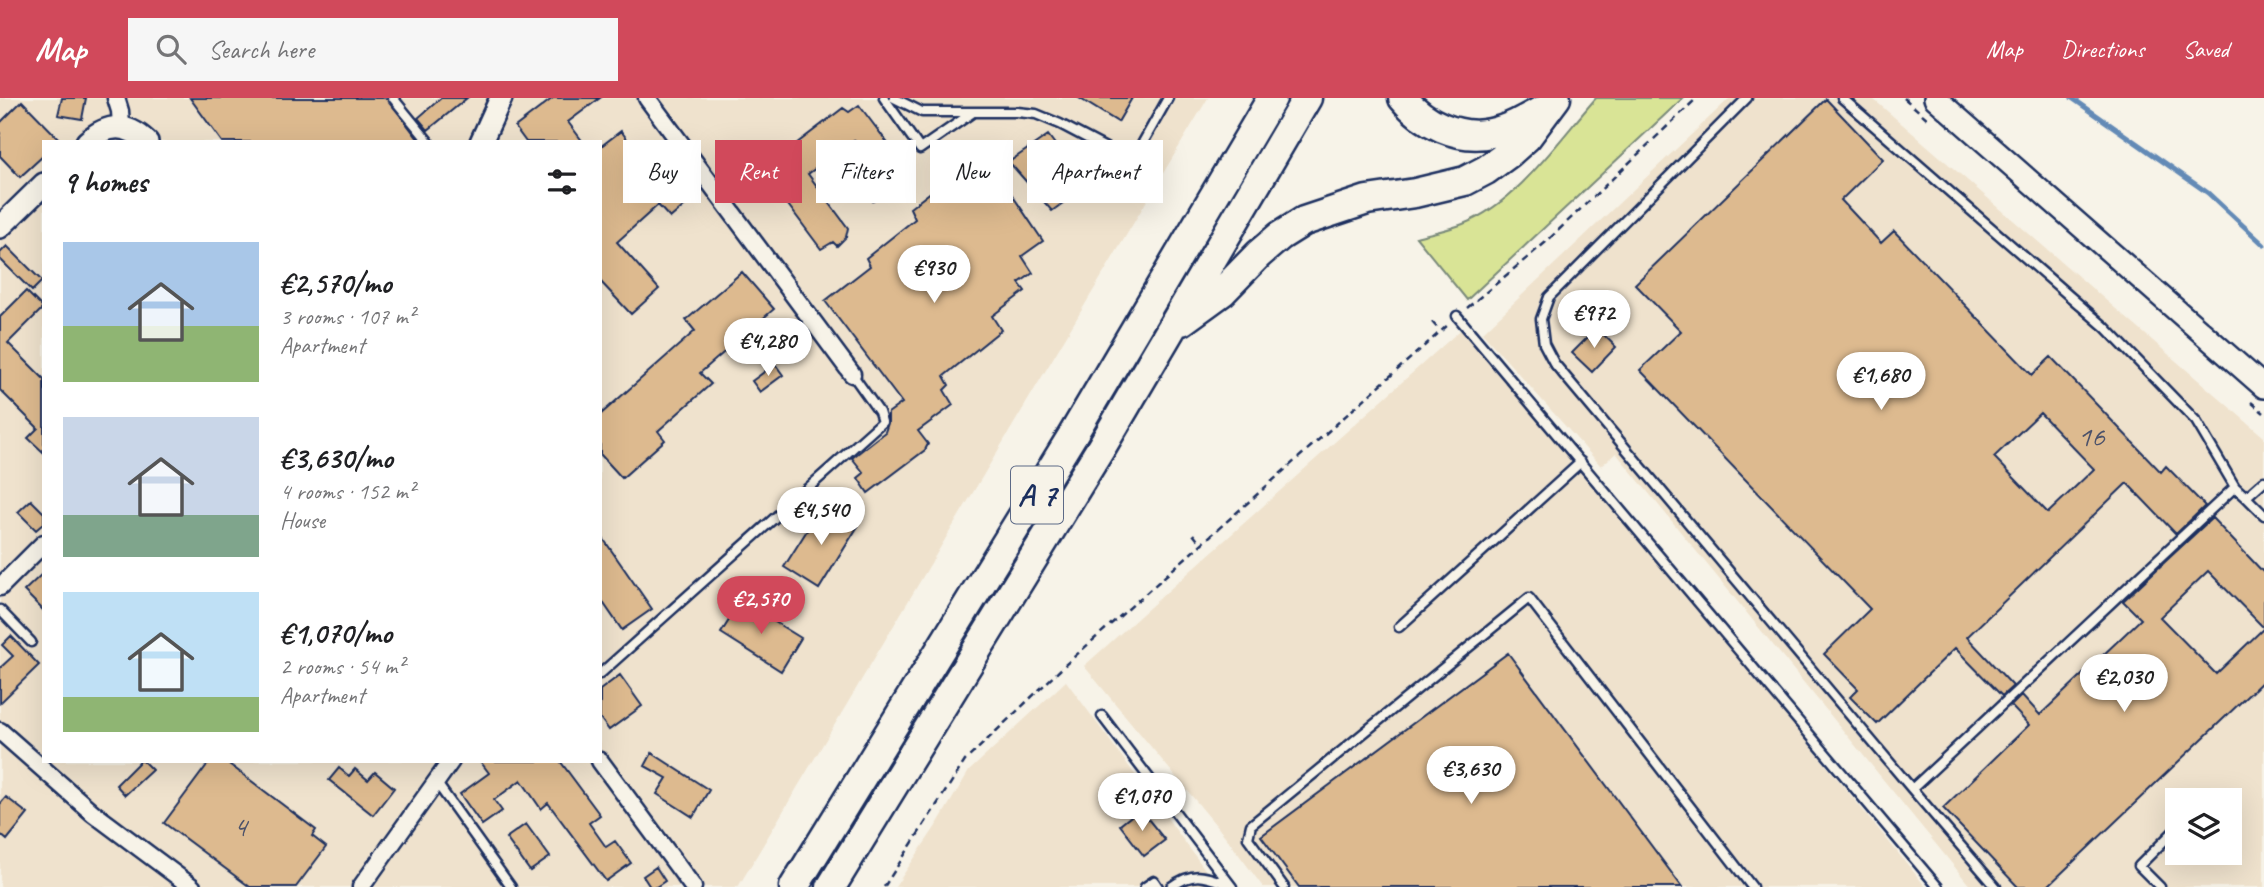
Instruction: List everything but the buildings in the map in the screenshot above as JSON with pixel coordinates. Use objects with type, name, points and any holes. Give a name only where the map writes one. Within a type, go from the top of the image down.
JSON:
[{"type":"highway","name":"A 7","points":[[794,887],[1072,436],[1272,98]]},
{"type":"highway","name":"A 7","points":[[831,887],[1174,327],[1307,98]]},
{"type":"highway","points":[[1403,98],[1420,116],[1443,129],[1474,134],[1489,134],[1511,127],[1551,103]]},
{"type":"highway","points":[[1174,327],[1222,292],[1280,236],[1304,221],[1367,200],[1416,193],[1465,181],[1508,154],[1527,137],[1551,103]]},
{"type":"main road","points":[[482,140],[501,98]]},
{"type":"main road","points":[[1935,98],[2264,387]]},
{"type":"main road","points":[[90,140],[109,129],[121,126],[135,131],[145,140]]},
{"type":"main road","points":[[0,227],[42,186]]},
{"type":"street","points":[[116,98],[121,126]]},
{"type":"street","points":[[647,98],[852,374]]},
{"type":"street","points":[[0,587],[42,545]]},
{"type":"street","points":[[0,731],[93,813],[192,887]]},
{"type":"street","points":[[360,887],[450,763]]},
{"type":"street","points":[[601,763],[694,887]]},
{"type":"lane","points":[[393,98],[427,140]]},
{"type":"lane","points":[[884,98],[920,149],[972,113]]},
{"type":"lane","points":[[894,98],[922,111],[1017,111],[1036,114],[1121,156],[1140,146],[1168,98]]},
{"type":"lane","points":[[1747,98],[1549,297],[1541,319],[1545,344],[1554,363],[1996,887]]},
{"type":"lane","points":[[1842,98],[2105,327],[2196,421],[2235,487],[2264,515]]},
{"type":"lane","points":[[1457,316],[1938,887]]},
{"type":"lane","points":[[602,672],[882,422],[879,412],[852,374]]},
{"type":"lane","points":[[1399,627],[1581,462]]},
{"type":"lane","points":[[2246,497],[2264,481]]},
{"type":"lane","points":[[1912,789],[2235,487]]},
{"type":"lane","points":[[1284,887],[1248,838],[1251,825],[1529,598],[1752,887]]},
{"type":"lane","points":[[0,610],[31,642]]},
{"type":"lane","points":[[1102,716],[1231,886]]},
{"type":"lane","points":[[436,782],[511,887]]},
{"type":"lane","points":[[2160,887],[2140,866],[2165,840]]},
{"type":"lane","points":[[1171,887],[1187,877],[1199,875],[1231,886]]},
{"type":"lane","points":[[1145,887],[1154,881],[1158,887]]},
{"type":"path","points":[[884,887],[965,761],[1065,665],[1200,544],[1457,316],[1546,242],[1697,98]]},
{"type":"path","points":[[1432,322],[1440,331]]},
{"type":"path","points":[[1193,534],[1200,544]]},
{"type":"shaded area","points":[[0,98],[1208,98],[1163,174],[1163,140],[1027,140],[1027,203],[1145,203],[738,887],[0,887]]},
{"type":"shaded area","points":[[1730,98],[1872,98],[2264,437],[2264,887],[1971,887],[1616,453],[1601,466],[1482,333]]},
{"type":"shaded area","points":[[1466,325],[1926,887],[1263,887],[1225,836],[1084,666]]},
{"type":"shaded area","points":[[1066,681],[1218,887],[895,887],[969,771]]},
{"type":"green space","points":[[1596,98],[1683,98],[1467,300],[1416,237],[1463,224],[1502,201],[1536,169]]},
{"type":"waterway","points":[[2072,98],[2208,193],[2264,245]]}]
